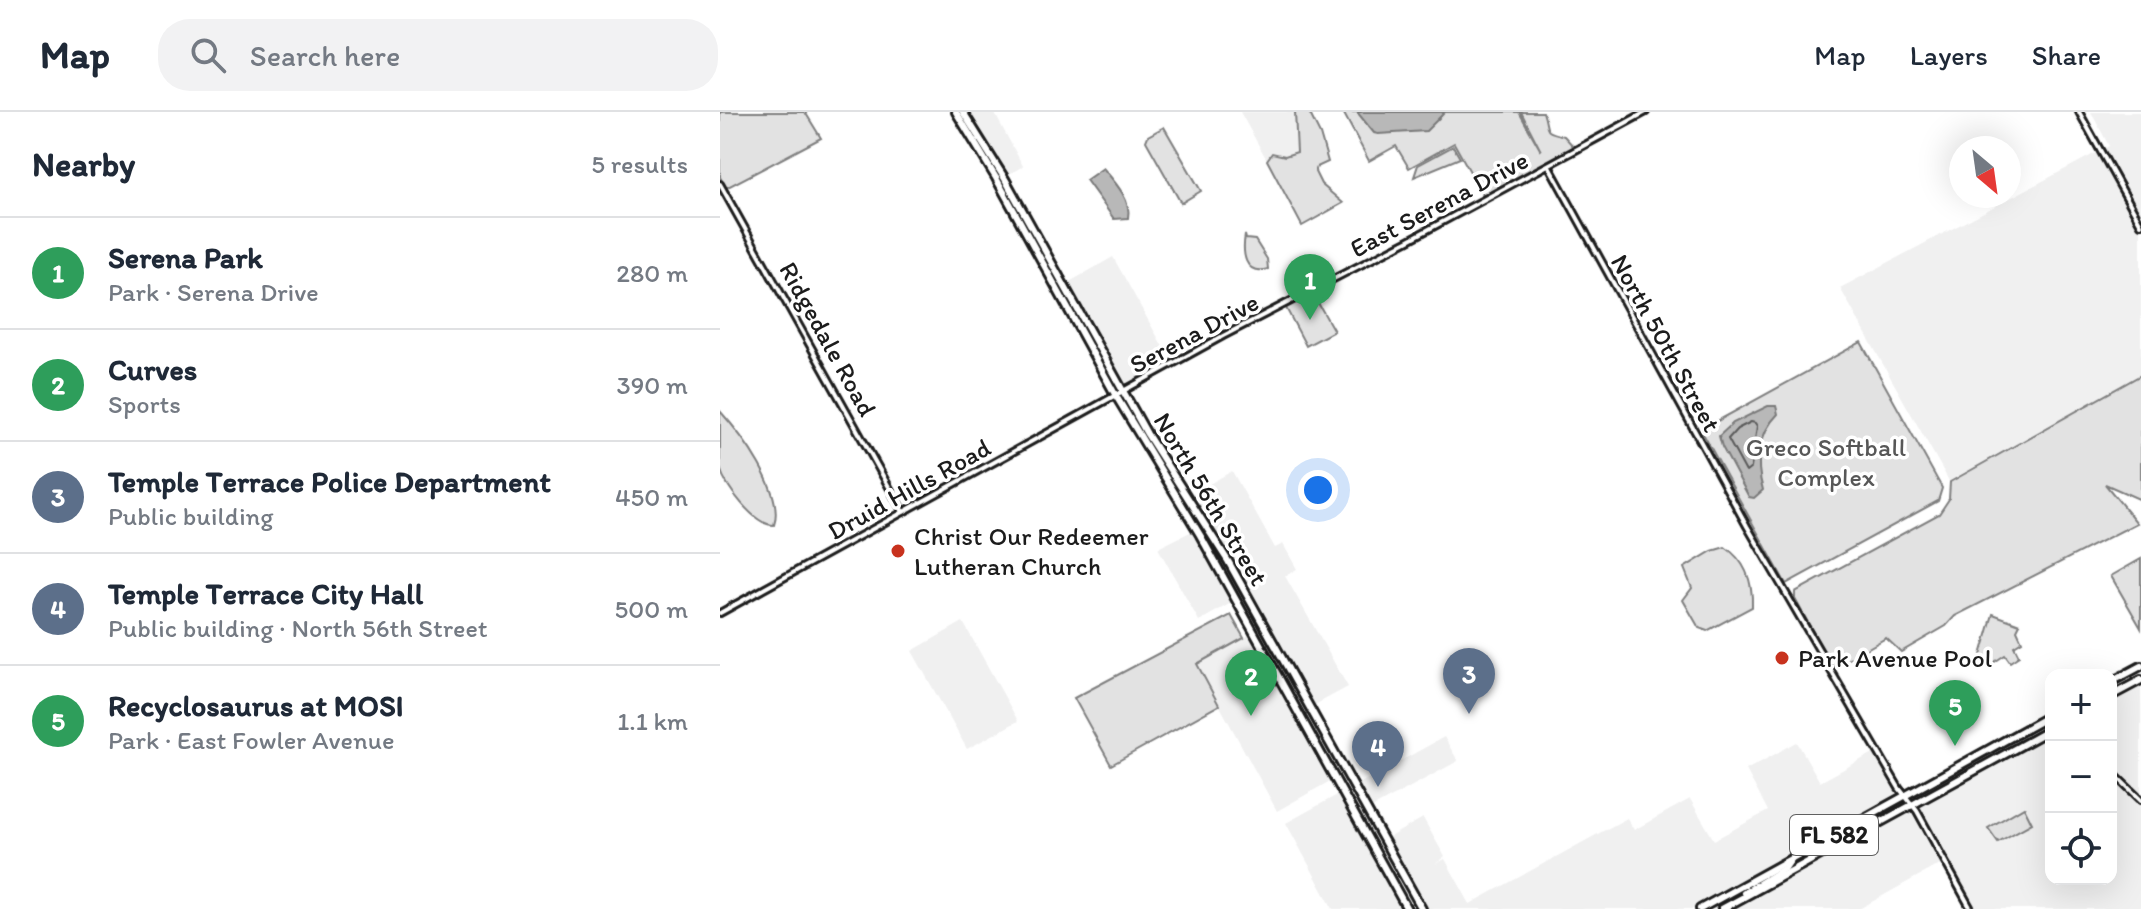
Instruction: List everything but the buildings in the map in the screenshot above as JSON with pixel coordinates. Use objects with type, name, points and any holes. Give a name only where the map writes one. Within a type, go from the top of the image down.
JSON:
[{"type":"main road","name":"North 56th Street","points":[[956,112],[1120,394],[1407,909]]},
{"type":"main road","name":"North 56th Street","points":[[963,112],[1005,179],[1120,394],[1220,548],[1422,909]]},
{"type":"main road","points":[[1210,554],[1220,548]]},
{"type":"main road","points":[[1259,641],[1271,639]]},
{"type":"main road","points":[[1263,648],[1271,639]]},
{"type":"main road","points":[[2117,679],[2141,666]]},
{"type":"main road","points":[[2117,693],[2141,680]]},
{"type":"main road","points":[[1296,708],[1307,702]]},
{"type":"main road","name":"FL 582","points":[[1700,909],[2045,718]]},
{"type":"main road","name":"FL 582","points":[[1722,909],[2045,732]]},
{"type":"main road","points":[[1811,859],[1819,848],[1870,815]]},
{"type":"main road","points":[[1732,903],[1785,868],[1793,857]]},
{"type":"main road","points":[[1709,909],[1737,889]]},
{"type":"street","name":"East Serena Drive","points":[[1332,280],[1646,112]]},
{"type":"street","points":[[2079,112],[2141,224]]},
{"type":"street","name":"North 50th Street","points":[[1549,166],[1747,526],[1971,909]]},
{"type":"street","name":"Ridgedale Road","points":[[720,184],[903,512]]},
{"type":"street","name":"Serena Drive","points":[[1120,394],[1332,280]]},
{"type":"street","name":"Druid Hills Road","points":[[720,613],[1120,394]]},
{"type":"street","points":[[2117,777],[2141,800]]},
{"type":"shaded area","points":[[966,112],[994,112],[1023,166],[1006,176]]},
{"type":"shaded area","points":[[1240,112],[1295,112],[1297,151],[1285,156],[1272,153],[1267,160]]},
{"type":"shaded area","points":[[2091,112],[2141,112],[2141,374],[1949,481],[1840,288],[1992,208],[2021,208],[2021,192],[2109,146]]},
{"type":"shaded area","points":[[1113,257],[1172,363],[1124,389],[1066,284]]},
{"type":"shaded area","points":[[1232,471],[1275,548],[1283,544],[1297,569],[1285,576],[1348,687],[1296,715],[1332,780],[1277,811],[1197,664],[1269,624],[1251,592],[1199,621],[1158,548],[1192,531],[1219,579],[1237,570],[1192,494]]},
{"type":"shaded area","points":[[963,622],[1018,721],[967,749],[912,651]]},
{"type":"shaded area","points":[[2141,678],[2141,909],[1971,909],[1912,804],[2045,730],[2045,885],[2117,885],[2117,691]]},
{"type":"shaded area","points":[[1444,737],[1458,761],[1370,809],[1357,785]]},
{"type":"shaded area","points":[[1797,742],[1820,782],[1877,751],[1940,864],[1859,909],[1426,909],[1407,879],[1390,889],[1401,909],[1333,909],[1286,823],[1339,794],[1370,848],[1423,818],[1445,857],[1435,864],[1445,859],[1470,904],[1627,818],[1634,830],[1690,799],[1714,840],[1768,811],[1746,770]]},
{"type":"green space","points":[[720,112],[805,112],[821,138],[726,188],[720,177]]},
{"type":"green space","points":[[1295,112],[1309,112],[1320,134],[1328,162],[1317,167],[1315,172],[1321,184],[1343,203],[1302,226],[1267,160],[1272,153],[1285,156],[1297,152]]},
{"type":"green space","points":[[1343,112],[1519,112],[1541,151],[1521,112],[1543,112],[1549,131],[1564,136],[1575,148],[1484,197],[1454,143],[1409,168],[1396,146],[1369,161]]},
{"type":"green space","points":[[1164,127],[1201,191],[1181,203],[1146,141],[1148,136]]},
{"type":"green space","points":[[1453,146],[1460,158],[1414,177],[1418,165]]},
{"type":"green space","points":[[1245,235],[1246,239],[1255,240],[1267,259],[1268,269],[1249,266],[1244,249]]},
{"type":"green space","points":[[1313,294],[1334,331],[1306,346],[1286,308]]},
{"type":"green space","name":"Greco Softball Complex","points":[[1861,342],[1942,488],[1938,501],[1786,584],[1701,430]]},
{"type":"green space","points":[[2141,375],[2141,500],[2105,484],[2137,523],[1955,616],[1946,626],[1901,652],[1886,638],[1833,668],[1795,599],[1795,592],[1939,514],[1949,499],[1950,482]]},
{"type":"green space","points":[[720,411],[749,448],[767,480],[776,512],[774,525],[766,524],[750,512],[723,476],[720,468]]},
{"type":"green space","points":[[1725,547],[1747,573],[1752,607],[1707,631],[1699,628],[1683,600],[1692,588],[1684,568]]},
{"type":"green space","points":[[2141,559],[2141,628],[2111,576]]},
{"type":"green space","points":[[1993,614],[2020,624],[2017,630],[2022,641],[2014,646],[2019,656],[2010,662],[2005,655],[1990,665],[1979,662]]},
{"type":"green space","points":[[1231,615],[1244,638],[1197,664],[1219,705],[1111,765],[1074,698]]},
{"type":"green space","points":[[2024,807],[2032,823],[1998,842],[1988,828]]},
{"type":"water","points":[[1357,112],[1445,112],[1426,131],[1378,134]]},
{"type":"water","points":[[1103,168],[1125,198],[1128,218],[1114,219],[1086,180]]},
{"type":"water","points":[[1768,406],[1776,406],[1778,414],[1762,440],[1759,470],[1763,490],[1754,498],[1749,497],[1719,436],[1733,423]]},
{"type":"place","name":"Serena Park","points":[[1310,320]]},
{"type":"place","name":"Christ Our Redeemer Lutheran Church","points":[[898,551]]},
{"type":"place","name":"Park Avenue Pool","points":[[1782,658]]},
{"type":"place","name":"Temple Terrace Police Department","points":[[1469,714]]},
{"type":"place","name":"Curves","points":[[1251,716]]},
{"type":"place","name":"Recyclosaurus at MOSI","points":[[1955,746]]},
{"type":"place","name":"Temple Terrace City Hall","points":[[1378,787]]}]
